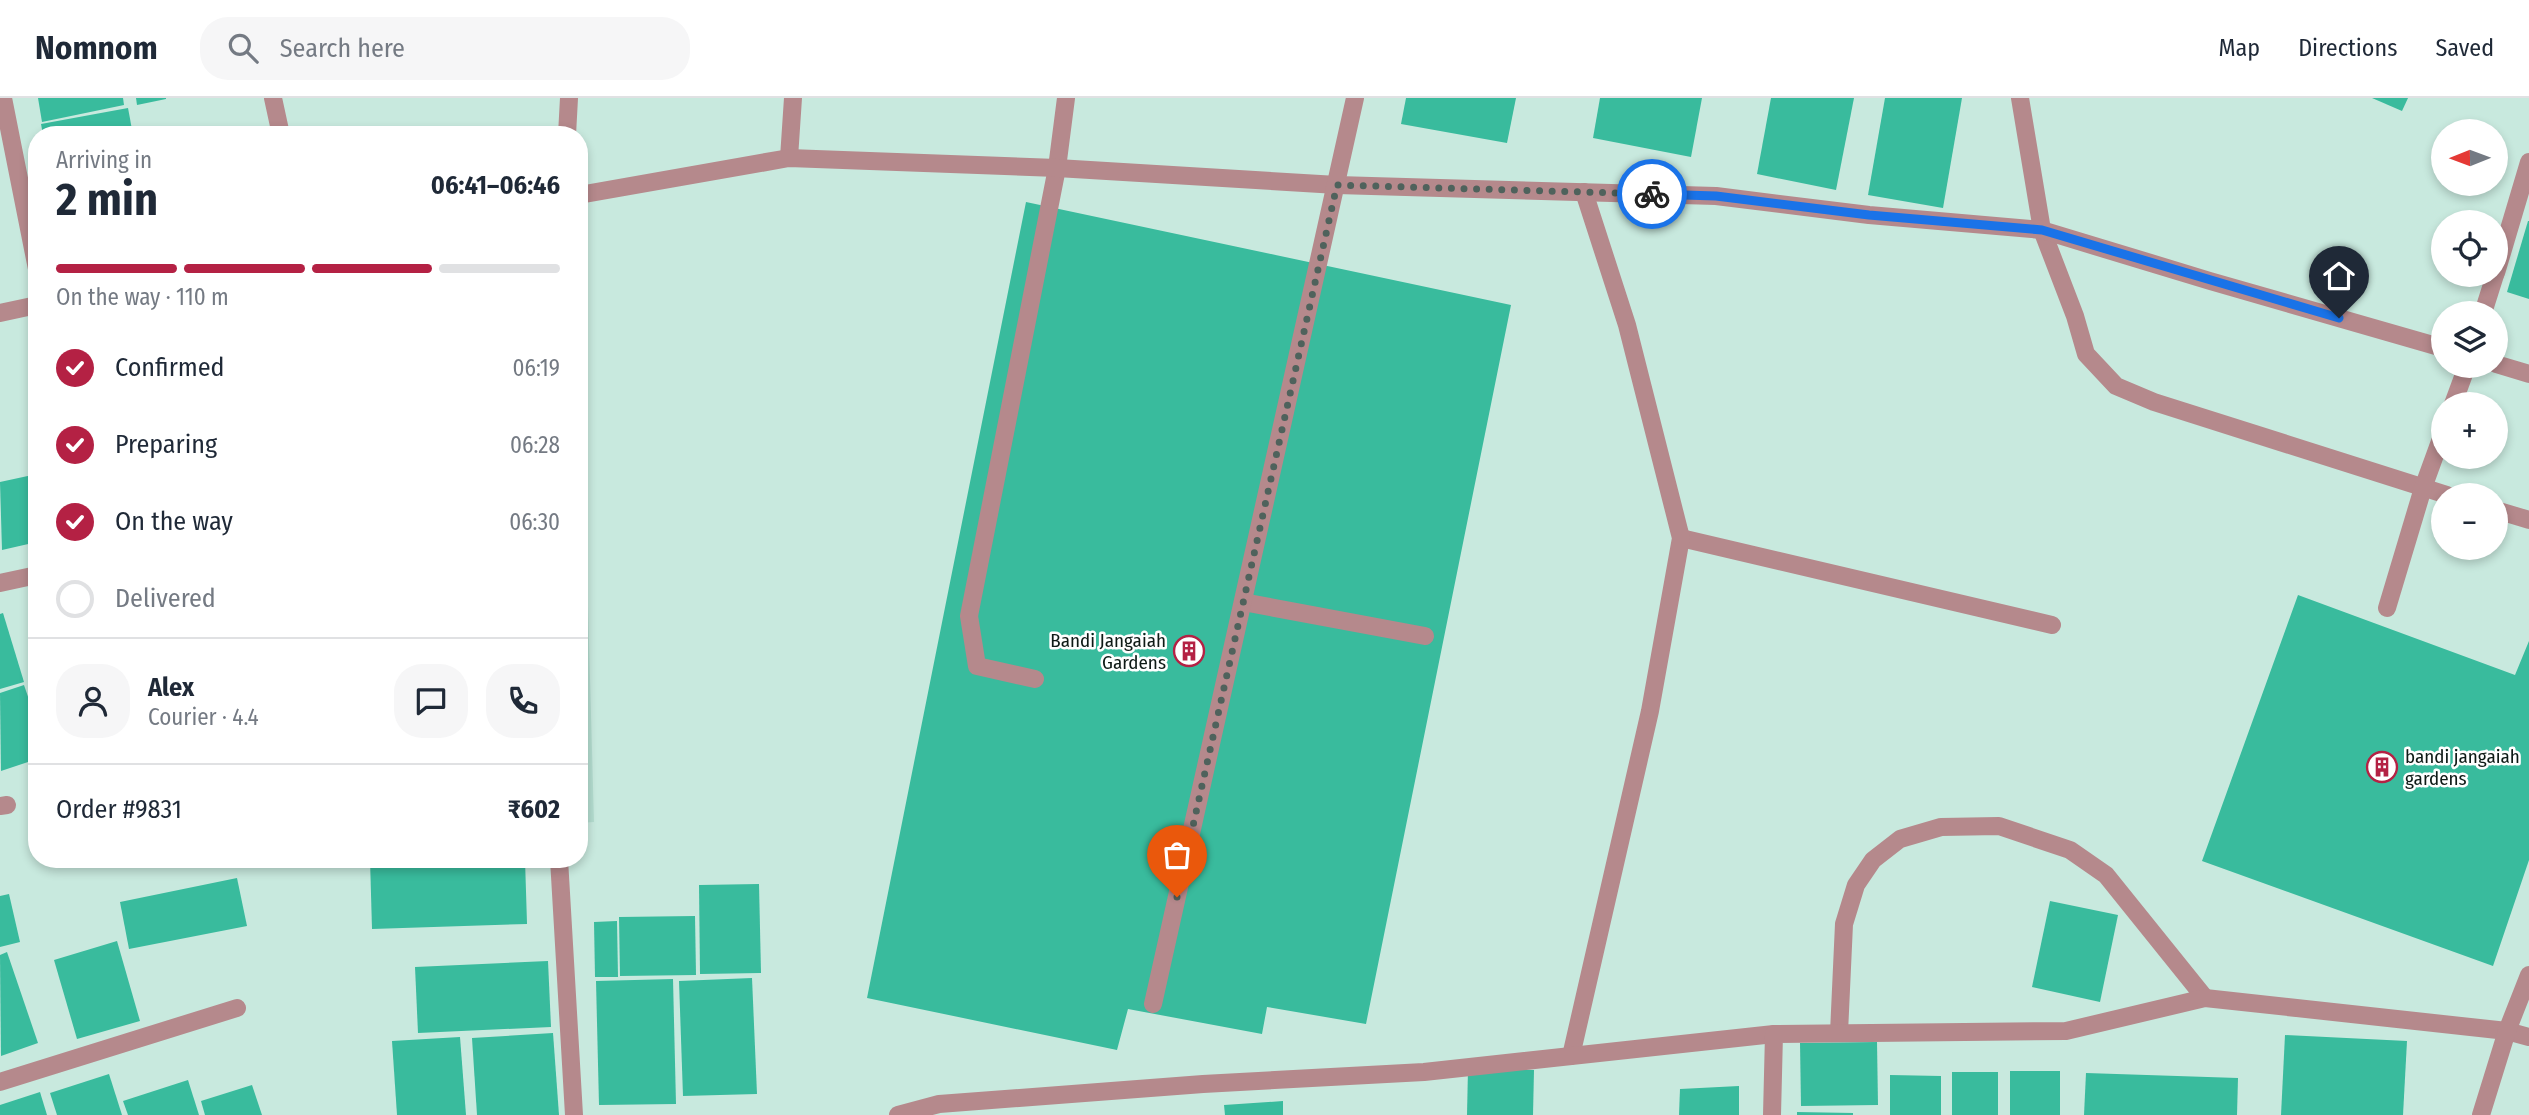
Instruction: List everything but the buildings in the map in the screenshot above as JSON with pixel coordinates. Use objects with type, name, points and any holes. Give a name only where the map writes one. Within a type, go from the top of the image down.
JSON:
[{"type":"street","points":[[2,98],[28,225]]},
{"type":"street","points":[[273,98],[279,126]]},
{"type":"street","points":[[567,126],[569,98]]},
{"type":"street","points":[[789,158],[793,98]]},
{"type":"street","points":[[1035,679],[977,666],[969,616],[1057,168],[1066,98]]},
{"type":"street","points":[[1153,1004],[1355,98]]},
{"type":"street","points":[[2020,98],[2042,230],[2076,316],[2085,354],[2116,386],[2154,402],[2431,490]]},
{"type":"street","points":[[588,193],[789,158],[1057,168],[1337,185],[1716,196],[1869,215],[2042,230],[2431,345]]},
{"type":"street","points":[[2508,231],[2529,162]]},
{"type":"street","points":[[1571,1056],[1650,711],[1681,538],[1627,325],[1584,192]]},
{"type":"street","points":[[0,313],[28,307]]},
{"type":"street","points":[[2508,368],[2529,374]]},
{"type":"street","points":[[2387,608],[2431,466]]},
{"type":"street","points":[[2508,514],[2529,520]]},
{"type":"street","points":[[1681,538],[2052,625]]},
{"type":"street","points":[[0,583],[28,577]]},
{"type":"street","points":[[1243,602],[1425,636]]},
{"type":"street","points":[[1839,1033],[1844,924],[1856,885],[1873,860],[1900,839],[1941,827],[1999,826],[2070,850],[2106,875],[2205,998]]},
{"type":"street","points":[[559,868],[574,1115]]},
{"type":"street","points":[[2481,1115],[2507,1031],[2529,975]]},
{"type":"street","points":[[898,1115],[939,1104],[1203,1084],[1424,1072],[1774,1034],[2066,1031],[2205,998],[2507,1031],[2529,1037]]},
{"type":"street","points":[[0,1082],[237,1008]]},
{"type":"street","points":[[1772,1115],[1774,1034]]},
{"type":"shaded area","points":[[588,606],[594,822],[588,822]]},
{"type":"way so far","points":[[1177,897],[1337,185],[1652,194]]},
{"type":"place","name":"Bandi Jangaiah Gardens","points":[[1189,651]]},
{"type":"place","name":"bandi jangaiah gardens","points":[[2382,767]]},
{"type":"route","points":[[1652,194],[1716,196],[1869,215],[2042,230],[2339,318]]}]
